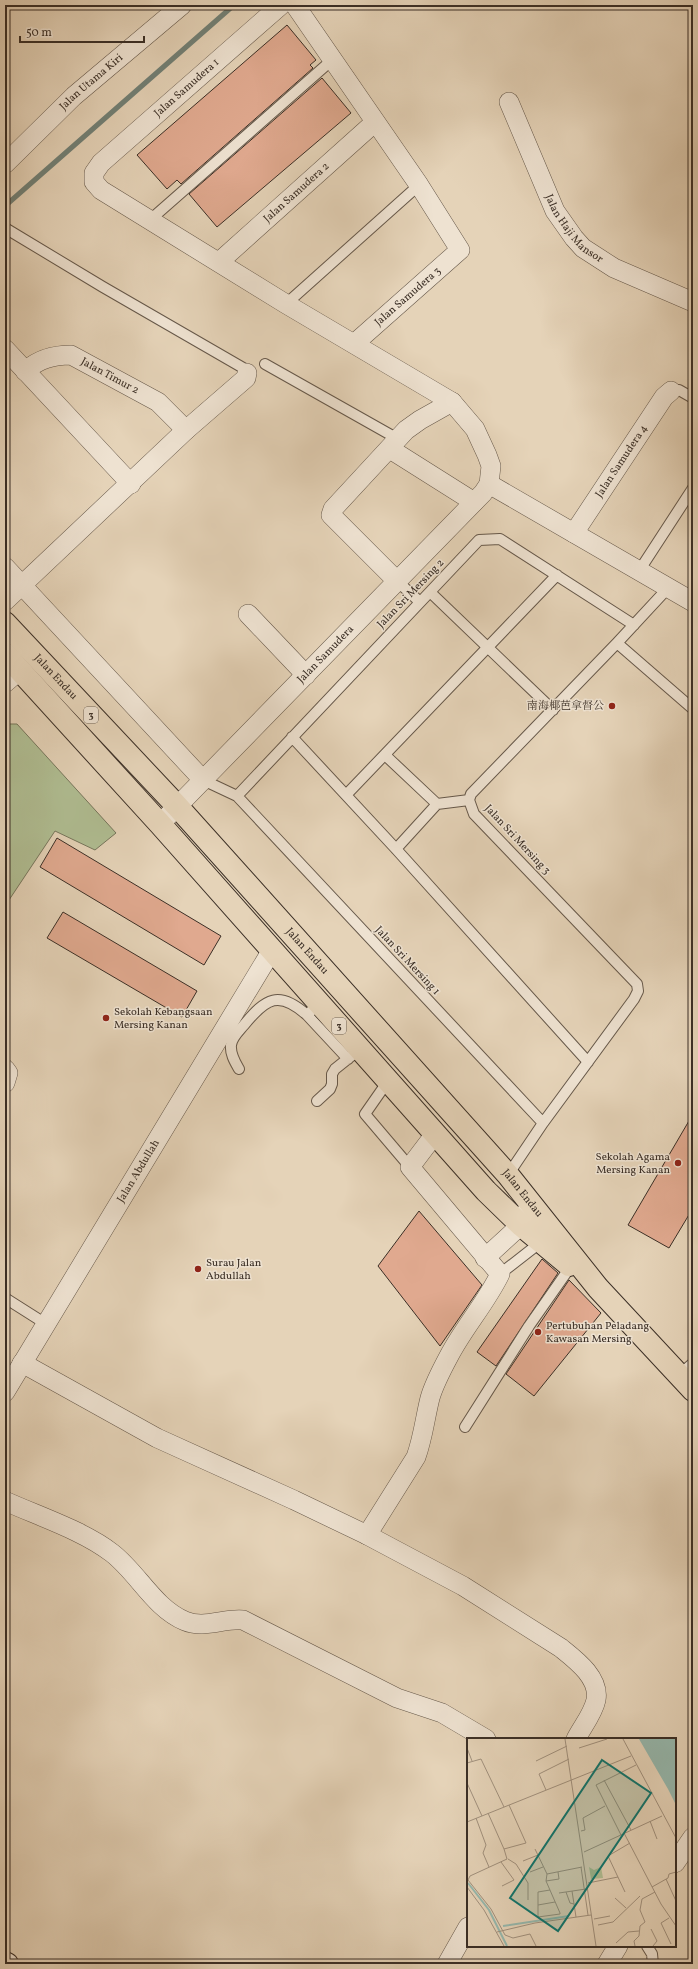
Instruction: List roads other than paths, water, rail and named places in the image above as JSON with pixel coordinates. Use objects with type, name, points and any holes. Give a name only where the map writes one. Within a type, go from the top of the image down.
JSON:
[{"type":"highway","name":"Jalan Endau","points":[[5,623],[177,806],[508,1175],[598,1288]]},
{"type":"highway","name":"Jalan Endau","points":[[5,654],[12,676],[160,824],[272,950],[313,1009],[354,1054],[388,1081],[486,1192],[521,1225],[598,1288],[688,1376]]},
{"type":"street","name":"Jalan Utama Kiri","points":[[5,164],[74,96],[182,5]]},
{"type":"street","name":"Jalan Samudera 1","points":[[150,220],[100,190],[94,182],[94,173],[101,163],[281,5]]},
{"type":"street","points":[[295,5],[374,123],[419,185]]},
{"type":"street","name":"Jalan Haji Mansor","points":[[509,102],[555,211],[583,248],[623,273],[693,302]]},
{"type":"street","name":"Jalan Samudera 2","points":[[219,262],[374,123]]},
{"type":"street","name":"Jalan Samudera 3","points":[[355,343],[460,250],[419,185]]},
{"type":"street","points":[[150,220],[286,304],[355,343],[452,402],[475,429],[484,446],[491,466],[489,484],[693,602]]},
{"type":"street","points":[[5,349],[131,484]]},
{"type":"street","name":"Jalan Timur 2","points":[[25,371],[44,358],[60,355],[71,355],[158,402],[186,430]]},
{"type":"street","points":[[5,601],[131,484],[186,430],[246,378],[247,374]]},
{"type":"street","name":"Jalan Samudera 4","points":[[574,533],[664,397],[671,391]]},
{"type":"street","points":[[397,581],[331,515],[333,509],[394,444],[420,420],[452,402]]},
{"type":"street","points":[[394,444],[474,502]]},
{"type":"street","name":"Jalan Samudera","points":[[160,824],[474,502],[489,484]]},
{"type":"street","points":[[5,567],[203,780]]},
{"type":"street","points":[[248,614],[306,675]]},
{"type":"street","name":"Jalan Abdullah","points":[[5,1392],[272,950]]},
{"type":"street","points":[[5,1069],[8,1073],[5,1084]]},
{"type":"street","points":[[367,1535],[416,1457],[422,1443],[430,1397],[449,1356],[471,1318],[493,1289],[500,1274],[410,1167],[435,1134]]},
{"type":"street","points":[[485,1258],[521,1225],[531,1202]]},
{"type":"street","points":[[22,1363],[157,1438],[367,1535],[463,1586],[575,1659],[586,1670],[596,1689],[596,1700],[577,1738]]},
{"type":"street","points":[[5,1501],[93,1540],[112,1552],[128,1567],[158,1602],[186,1622],[213,1624],[235,1619],[243,1620],[397,1698],[442,1713],[484,1738]]},
{"type":"street","points":[[676,1862],[693,1836]]},
{"type":"street","points":[[447,1964],[467,1929]]},
{"type":"street","points":[[607,1964],[617,1947]]},
{"type":"lane","points":[[150,220],[332,60]]},
{"type":"lane","points":[[286,304],[419,185]]},
{"type":"lane","points":[[5,228],[103,288],[245,369],[247,374]]},
{"type":"lane","points":[[265,364],[394,444]]},
{"type":"lane","points":[[671,391],[679,390],[693,398]]},
{"type":"lane","points":[[639,571],[693,488]]},
{"type":"lane","name":"Jalan Sri Mersing 2","points":[[236,796],[479,540],[500,539],[634,625]]},
{"type":"lane","points":[[346,795],[557,575]]},
{"type":"lane","points":[[397,581],[420,602]]},
{"type":"lane","points":[[396,849],[437,804],[469,800],[471,794],[553,710],[668,588]]},
{"type":"lane","points":[[430,592],[553,710]]},
{"type":"lane","points":[[617,643],[693,709]]},
{"type":"lane","points":[[292,737],[396,849],[588,1062],[543,1123],[508,1175]]},
{"type":"lane","points":[[384,755],[437,804]]},
{"type":"lane","name":"Jalan Sri Mersing 1","points":[[203,780],[236,796],[543,1123]]},
{"type":"lane","name":"Jalan Sri Mersing 3","points":[[469,800],[474,814],[637,984],[638,990],[634,999],[588,1062]]},
{"type":"lane","points":[[239,1069],[231,1047],[232,1039],[256,1010],[272,1001],[282,1000],[313,1009]]},
{"type":"lane","points":[[318,1100],[330,1089],[332,1084],[332,1074],[335,1069],[354,1054]]},
{"type":"lane","points":[[388,1081],[365,1114],[410,1167]]},
{"type":"lane","points":[[500,1274],[541,1242]]},
{"type":"lane","points":[[465,1427],[547,1298],[570,1266]]},
{"type":"lane","points":[[5,1298],[46,1324]]},
{"type":"lane","points":[[648,1947],[652,1954],[653,1964]]},
{"type":"waterway","points":[[5,206],[234,5]]},
{"type":"place","name":"南海椰芭拿督公","points":[[612,706]]},
{"type":"place","name":"Sekolah Kebangsaan Mersing Kanan","points":[[106,1018]]},
{"type":"place","name":"Sekolah Agama Mersing Kanan","points":[[678,1163]]},
{"type":"place","name":"Surau Jalan Abdullah","points":[[198,1269]]},
{"type":"place","name":"Pertubuhan Peladang Kawasan Mersing","points":[[538,1332]]}]
